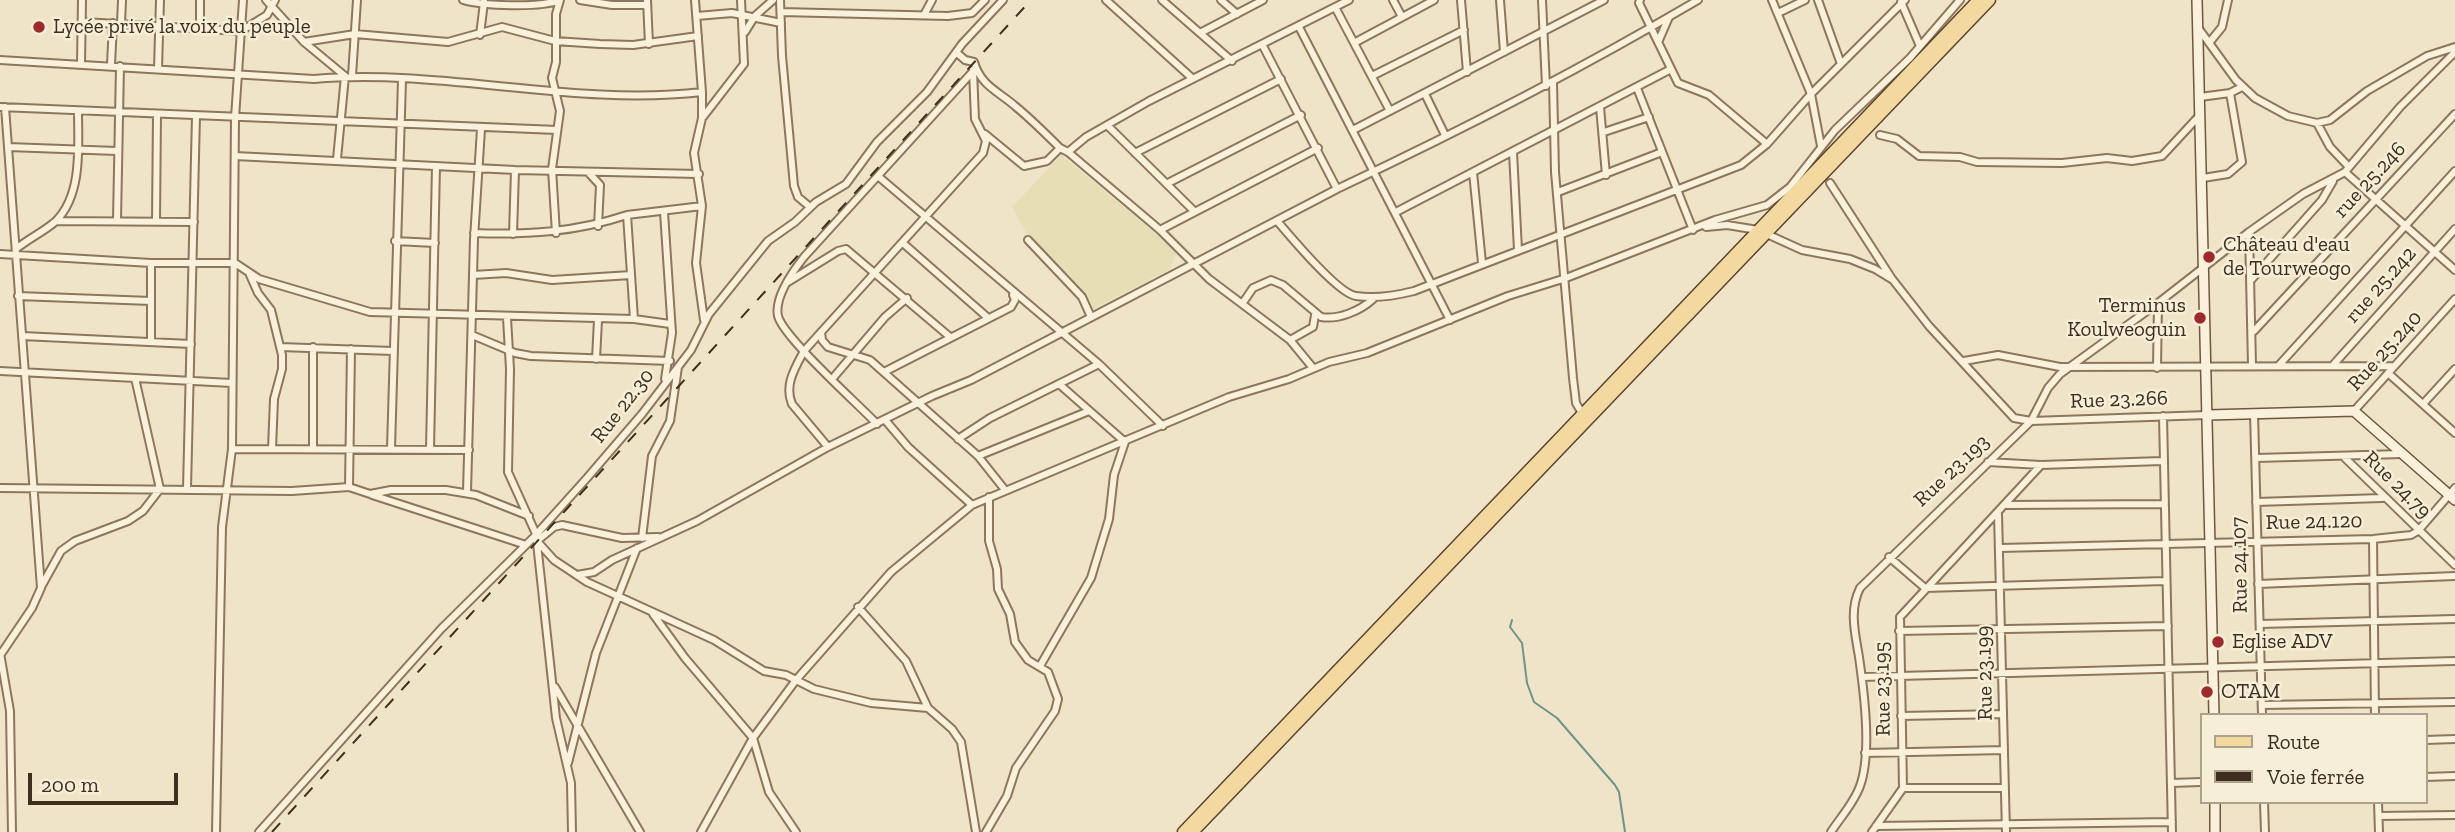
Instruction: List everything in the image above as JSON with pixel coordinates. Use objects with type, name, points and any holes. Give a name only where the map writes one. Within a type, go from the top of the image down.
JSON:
[{"type":"main road","points":[[1193,832],[1979,0]]},
{"type":"main road","points":[[1183,832],[1583,415],[1990,0]]},
{"type":"street","points":[[80,64],[82,0]]},
{"type":"street","points":[[111,65],[122,0]]},
{"type":"street","points":[[158,69],[160,0]]},
{"type":"street","points":[[200,0],[200,28]]},
{"type":"street","points":[[216,832],[222,527],[232,449],[235,118],[243,0]]},
{"type":"street","points":[[266,0],[304,42],[348,76]]},
{"type":"street","points":[[82,22],[241,31],[262,20],[275,0]]},
{"type":"street","points":[[337,159],[339,122],[355,34],[357,0]]},
{"type":"street","points":[[463,0],[545,5],[560,0]]},
{"type":"street","points":[[556,233],[552,169],[560,111],[552,78],[556,62],[555,14],[560,0]]},
{"type":"street","points":[[580,0],[612,5],[647,2],[649,44]]},
{"type":"street","points":[[695,0],[702,92],[702,118],[694,153],[702,206],[696,256],[704,321]]},
{"type":"street","points":[[702,118],[744,64],[741,0]]},
{"type":"street","points":[[744,34],[755,16],[773,0]]},
{"type":"street","points":[[780,0],[794,186],[798,197],[810,206]]},
{"type":"street","points":[[924,15],[932,0]]},
{"type":"street","points":[[781,12],[968,14],[985,0]]},
{"type":"street","name":"Rue 22.30","points":[[259,832],[441,629],[526,545],[537,538],[642,414],[691,350],[704,321],[768,242],[810,206],[846,184],[877,142],[906,116],[916,100],[935,83],[956,52],[1003,0]]},
{"type":"street","points":[[1106,0],[1193,79]]},
{"type":"street","points":[[1163,0],[1232,61]]},
{"type":"street","points":[[1221,0],[1237,14]]},
{"type":"street","points":[[1200,33],[1263,0]]},
{"type":"street","points":[[1068,152],[1107,125],[1349,0]]},
{"type":"street","points":[[1393,0],[1402,17]]},
{"type":"street","points":[[1354,43],[1434,0]]},
{"type":"street","points":[[1461,0],[1466,72]]},
{"type":"street","points":[[1500,0],[1504,52]]},
{"type":"street","points":[[1542,0],[1555,128],[1575,391],[1583,415]]},
{"type":"street","points":[[1353,130],[1604,0]]},
{"type":"street","points":[[1640,0],[1678,83],[1709,95],[1767,144]]},
{"type":"street","points":[[1772,0],[1811,94],[1821,146]]},
{"type":"street","points":[[1778,13],[1805,0]]},
{"type":"street","points":[[1818,0],[1841,64]]},
{"type":"street","points":[[701,832],[754,738],[796,680],[816,661],[858,607],[912,552],[972,505],[1238,393],[1367,353],[1695,229],[1767,205],[1790,187],[1821,146],[1920,46],[1960,0]]},
{"type":"street","points":[[2197,0],[2214,713]]},
{"type":"street","points":[[577,575],[594,572],[828,447],[1062,333],[1192,263],[1549,84],[1653,27],[1693,1]]},
{"type":"street","points":[[1278,222],[1305,256],[1352,295],[1373,299],[1403,294],[1741,165],[1767,144],[1811,94],[1902,1],[1920,46]]},
{"type":"street","points":[[2209,43],[2222,27],[2230,1]]},
{"type":"street","points":[[480,35],[484,2]]},
{"type":"street","points":[[1335,7],[1390,111]]},
{"type":"street","points":[[696,16],[742,14],[781,23]]},
{"type":"street","points":[[1659,40],[1669,17]]},
{"type":"street","points":[[304,42],[355,34],[447,42],[502,27],[555,41],[649,44],[698,37]]},
{"type":"street","points":[[1299,27],[1450,320]]},
{"type":"street","points":[[2199,29],[2242,87],[2274,109],[2302,121],[2317,123],[2330,120],[2367,91],[2427,56],[2455,49]]},
{"type":"street","points":[[1372,76],[1464,30]]},
{"type":"street","points":[[1264,46],[1337,189]]},
{"type":"street","points":[[2069,365],[2090,355],[2249,232],[2303,194],[2333,181],[2347,169],[2455,49]]},
{"type":"street","points":[[956,52],[965,60],[974,62],[975,119],[984,133],[1024,166],[1047,161],[1060,148]]},
{"type":"street","points":[[0,60],[314,79],[348,76],[653,97],[702,92]]},
{"type":"street","points":[[117,220],[120,66]]},
{"type":"street","points":[[974,69],[989,87],[1016,106],[1060,148],[1160,230],[1192,263],[1290,340],[1313,368]]},
{"type":"street","points":[[877,424],[834,378],[804,351],[779,318],[778,307],[788,282],[804,257],[974,69]]},
{"type":"street","points":[[1396,212],[1671,69]]},
{"type":"street","points":[[1135,153],[1281,79]]},
{"type":"street","points":[[391,448],[395,241],[402,80]]},
{"type":"street","points":[[2200,97],[2230,93],[2242,87]]},
{"type":"street","points":[[1637,88],[1661,152],[1695,229]]},
{"type":"street","points":[[2203,178],[2228,174],[2242,162],[2230,93]]},
{"type":"street","points":[[1425,94],[1445,135]]},
{"type":"street","points":[[41,587],[8,147],[2,107],[400,123],[481,130],[507,127],[556,130]]},
{"type":"street","points":[[1600,107],[1604,132],[1605,175]]},
{"type":"street","points":[[16,252],[56,221],[73,191],[78,149],[78,111]]},
{"type":"street","points":[[156,221],[157,114]]},
{"type":"street","points":[[1880,135],[1897,139],[1919,156],[1960,157],[1976,162],[2062,163],[2107,158],[2132,161],[2162,156],[2201,114]]},
{"type":"street","name":"rue 25.246","points":[[2254,331],[2455,114]]},
{"type":"street","points":[[1168,183],[1301,115]]},
{"type":"street","points":[[187,489],[196,116]]},
{"type":"street","points":[[1604,132],[1648,117]]},
{"type":"street","points":[[2317,123],[2330,147],[2347,169],[2455,270]]},
{"type":"street","points":[[1107,125],[1194,211]]},
{"type":"street","points":[[467,492],[474,233],[481,130]]},
{"type":"street","points":[[828,447],[796,411],[789,397],[791,377],[804,351],[904,244],[983,153],[986,141],[984,133]]},
{"type":"street","points":[[8,147],[117,151]]},
{"type":"street","points":[[1160,230],[1318,148]]},
{"type":"street","points":[[1513,152],[1518,250]]},
{"type":"street","points":[[1558,192],[1661,152]]},
{"type":"street","points":[[235,156],[515,170],[699,174]]},
{"type":"street","points":[[430,449],[436,166]]},
{"type":"street","points":[[513,234],[515,170]]},
{"type":"street","points":[[2280,365],[2455,171]]},
{"type":"street","points":[[587,172],[600,185],[598,226]]},
{"type":"street","points":[[1473,172],[1482,263]]},
{"type":"street","points":[[879,177],[928,216],[1012,293],[1099,364],[1163,426]]},
{"type":"street","points":[[2251,280],[2322,200],[2333,181]]},
{"type":"street","points":[[1830,183],[1892,280],[1929,326],[1964,361],[2008,413],[2031,421]]},
{"type":"street","points":[[474,233],[556,233],[598,226],[627,215],[702,206]]},
{"type":"street","points":[[664,212],[670,324],[670,361],[665,381]]},
{"type":"street","points":[[627,215],[634,319]]},
{"type":"street","points":[[56,221],[194,222]]},
{"type":"street","points":[[1695,229],[1727,225],[1762,231],[1802,250],[1864,264],[1892,280]]},
{"type":"street","name":"rue 25.242","points":[[2334,365],[2455,229]]},
{"type":"street","points":[[2249,232],[2254,331],[2252,366]]},
{"type":"street","points":[[1028,240],[1082,297],[1091,317]]},
{"type":"street","points":[[395,241],[435,243]]},
{"type":"street","points":[[904,244],[987,317]]},
{"type":"street","points":[[788,282],[844,249],[876,272],[950,337]]},
{"type":"street","points":[[0,254],[16,252],[151,263],[234,263],[249,275],[336,304],[394,313],[507,318],[634,319],[670,324]]},
{"type":"street","points":[[151,263],[151,342]]},
{"type":"street","points":[[473,275],[506,274],[552,280],[631,275]]},
{"type":"street","points":[[249,275],[271,310],[280,347],[282,369],[274,399],[272,449]]},
{"type":"street","points":[[1242,304],[1259,283],[1271,280],[1283,285],[1315,314],[1335,317],[1357,310],[1373,299]]},
{"type":"street","points":[[884,372],[987,317],[1012,307],[1016,300],[1012,293]]},
{"type":"street","points":[[18,296],[151,301]]},
{"type":"street","points":[[834,378],[851,355],[906,298]]},
{"type":"street","name":"Rue 25.240","points":[[2208,415],[2354,411],[2455,299]]},
{"type":"street","points":[[2157,368],[2158,303]]},
{"type":"street","points":[[1290,340],[1313,327],[1315,314]]},
{"type":"street","points":[[507,318],[508,472],[537,538],[557,728],[572,796],[573,831]]},
{"type":"street","points":[[596,359],[598,320]]},
{"type":"street","points":[[821,332],[825,345],[851,355],[866,357],[884,372],[978,456],[1005,490]]},
{"type":"street","points":[[472,335],[531,356],[670,361]]},
{"type":"street","points":[[22,336],[191,344]]},
{"type":"street","points":[[280,347],[393,351]]},
{"type":"street","points":[[313,347],[313,448]]},
{"type":"street","points":[[349,487],[351,349]]},
{"type":"street","points":[[1964,361],[1998,355],[2054,366],[2393,366]]},
{"type":"street","points":[[958,439],[990,418],[1099,364]]},
{"type":"street","name":"Rue 23.193","points":[[1862,677],[1854,623],[1860,588],[2031,421],[2048,388],[2069,365]]},
{"type":"street","points":[[567,765],[579,728],[587,680],[642,537],[652,456],[670,421],[678,366]]},
{"type":"street","points":[[2423,404],[2455,369]]},
{"type":"street","points":[[0,371],[232,383]]},
{"type":"street","points":[[2388,373],[2454,430]]},
{"type":"street","points":[[135,378],[160,489]]},
{"type":"street","points":[[1059,384],[1125,442]]},
{"type":"street","points":[[978,456],[1089,411]]},
{"type":"street","points":[[2354,411],[2453,495],[2418,531]]},
{"type":"street","name":"Rue 24.107","points":[[2254,414],[2262,713]]},
{"type":"street","points":[[2163,415],[2162,504],[2168,626],[2172,832]]},
{"type":"street","name":"Rue 23.266","points":[[2031,421],[2208,415]]},
{"type":"street","points":[[886,421],[908,447],[972,505]]},
{"type":"street","points":[[1040,666],[1091,578],[1109,519],[1114,475],[1125,442]]},
{"type":"street","points":[[232,449],[469,450]]},
{"type":"street","points":[[2256,458],[2345,458],[2402,454]]},
{"type":"street","name":"Rue 24.79","points":[[2345,458],[2382,498],[2455,565]]},
{"type":"street","points":[[1988,462],[2041,465],[2162,461]]},
{"type":"street","name":"Rue 23.195","points":[[1903,788],[1900,617],[1925,587],[2007,505],[2041,465]]},
{"type":"street","points":[[0,488],[292,491],[349,487],[526,545]]},
{"type":"street","points":[[12,832],[10,711],[0,653],[32,608],[61,551],[84,537],[128,521],[143,511],[160,489]]},
{"type":"street","points":[[370,494],[411,489],[467,492],[529,516]]},
{"type":"street","points":[[986,832],[1007,796],[1016,768],[1055,711],[1058,699],[1048,672],[1028,660],[1017,648],[1010,614],[998,589],[997,569],[989,541],[989,497]]},
{"type":"street","points":[[2256,502],[2382,498]]},
{"type":"street","points":[[2007,505],[2162,504]]},
{"type":"street","name":"Rue 23.199","points":[[1998,514],[2006,828]]},
{"type":"street","points":[[537,538],[562,525],[622,538],[662,537]]},
{"type":"street","name":"Rue 24.120","points":[[2000,548],[2373,539],[2411,535],[2418,531]]},
{"type":"street","points":[[537,538],[554,560],[577,575],[617,598],[727,647],[764,671],[796,680],[814,689],[871,703],[928,708]]},
{"type":"street","points":[[2373,539],[2375,713]]},
{"type":"street","points":[[1889,557],[1925,587],[2165,581]]},
{"type":"street","points":[[2258,584],[2455,576]]},
{"type":"street","points":[[858,607],[906,661],[928,708],[957,734],[965,751],[976,832]]},
{"type":"street","points":[[652,612],[679,651],[754,738],[769,792],[796,832]]},
{"type":"street","points":[[2260,624],[2455,619]]},
{"type":"street","points":[[1899,631],[2168,626]]},
{"type":"street","points":[[1831,832],[1859,789],[1865,753],[1862,677],[2455,661]]},
{"type":"street","points":[[554,686],[640,832]]},
{"type":"street","points":[[2262,705],[2455,702]]},
{"type":"street","points":[[1901,716],[2003,714]]},
{"type":"street","points":[[2427,740],[2455,739]]},
{"type":"street","points":[[1865,753],[2004,750]]},
{"type":"street","points":[[2427,777],[2455,776]]},
{"type":"street","points":[[2171,783],[2200,782]]},
{"type":"street","points":[[1874,829],[1903,788],[2005,788]]},
{"type":"street","points":[[2215,804],[2215,832]]},
{"type":"street","points":[[2264,804],[2265,832]]},
{"type":"street","points":[[2378,804],[2379,832]]},
{"type":"street","points":[[2379,816],[2455,814]]},
{"type":"street","points":[[1874,829],[2006,828],[2172,822]]},
{"type":"shaded area","points":[[1061,155],[1177,251],[1170,269],[1093,309],[1088,298],[1028,235],[1012,207]]},
{"type":"waterway","points":[[1512,620],[1510,627],[1522,643],[1527,683],[1534,702],[1557,718],[1615,785],[1619,792],[1625,832]]},
{"type":"railway","points":[[272,832],[1031,0]]},
{"type":"place","name":"Lycée privé la voix du peuple","points":[[39,27]]},
{"type":"place","name":"Château d'eau de Tourweogo","points":[[2209,257]]},
{"type":"place","name":"Terminus Koulweoguin","points":[[2200,318]]},
{"type":"place","name":"Eglise ADV","points":[[2218,642]]},
{"type":"place","name":"OTAM","points":[[2207,692]]}]
